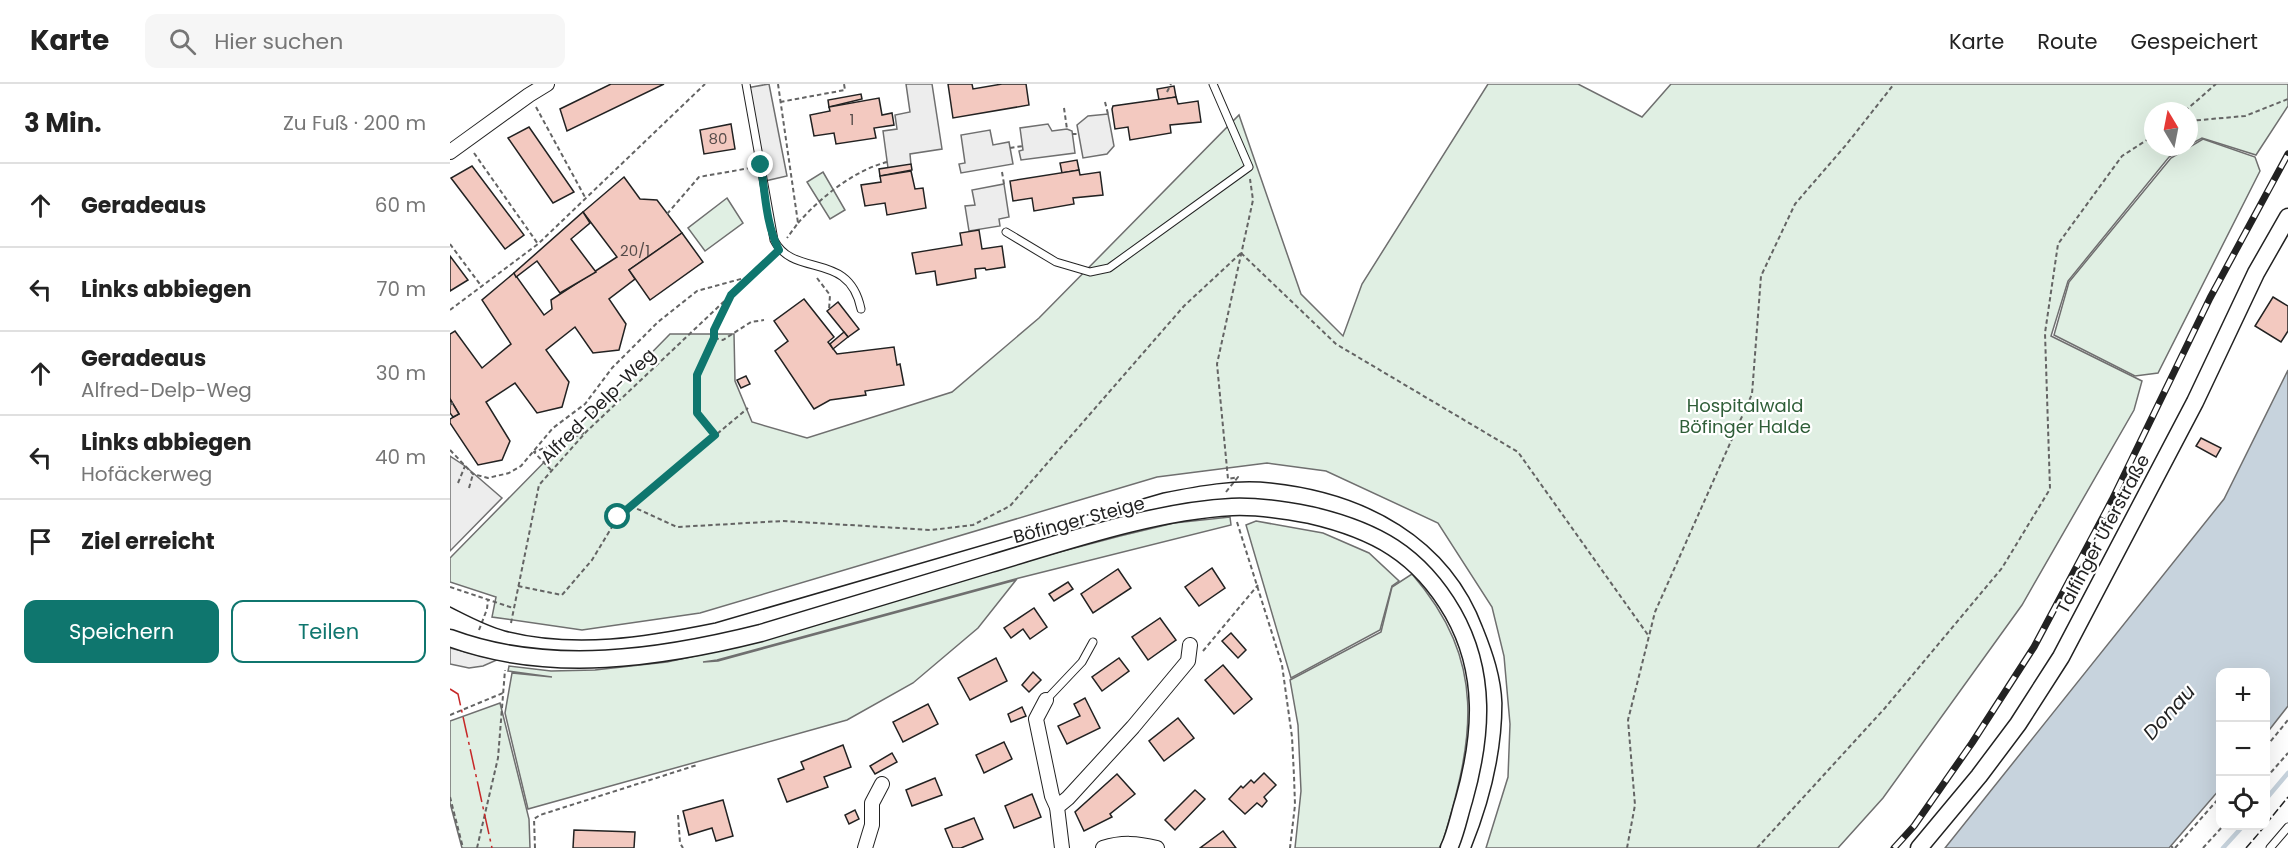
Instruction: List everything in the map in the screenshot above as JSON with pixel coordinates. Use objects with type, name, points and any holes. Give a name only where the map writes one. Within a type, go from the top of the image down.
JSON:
[{"type":"street","points":[[450,152],[548,84]]},
{"type":"street","name":"Talfinger Uferstraße","points":[[1919,848],[1980,776],[2018,724],[2061,657],[2194,402],[2256,273],[2288,218]]},
{"type":"street","name":"Böfinger Steige","points":[[450,638],[488,649],[530,657],[584,660],[645,656],[712,645],[761,633],[1063,542],[1142,522],[1198,511],[1232,507],[1277,509],[1346,523],[1389,544],[1422,570],[1445,600],[1463,631],[1474,665],[1478,698],[1478,739],[1471,774],[1449,848]]},
{"type":"street","points":[[1057,807],[1133,727],[1188,661],[1190,645]]},
{"type":"street","points":[[1046,700],[1036,719],[1052,796],[1057,807],[1062,848]]},
{"type":"street","points":[[865,848],[872,825],[872,803],[882,784]]},
{"type":"street","points":[[1103,848],[1137,842],[1157,848]]},
{"type":"lane","points":[[746,84],[770,221],[774,240],[779,250],[808,264],[827,267],[843,276],[858,292],[861,309]]},
{"type":"lane","points":[[1006,232],[1056,262],[1090,272],[1109,268],[1249,167],[1213,84]]},
{"type":"lane","points":[[1046,700],[1082,662],[1093,642]]},
{"type":"lane","points":[[2270,848],[2288,827]]},
{"type":"path","points":[[450,310],[482,288],[538,243],[586,200],[705,84]]},
{"type":"path","points":[[778,84],[798,223]]},
{"type":"path","points":[[780,102],[845,90],[844,84]]},
{"type":"path","points":[[1167,92],[1172,84]]},
{"type":"path","points":[[1627,848],[1635,805],[1628,720],[1655,612],[1752,394],[1761,276],[1795,204],[1894,84]]},
{"type":"path","points":[[2195,102],[2216,84]]},
{"type":"path","points":[[529,95],[586,200]]},
{"type":"path","points":[[2198,120],[2245,116],[2288,99]]},
{"type":"path","points":[[1106,102],[1108,114]]},
{"type":"path","points":[[1064,108],[1067,129]]},
{"type":"path","points":[[1072,134],[1078,134]]},
{"type":"path","points":[[466,141],[538,243]]},
{"type":"path","points":[[1757,848],[1780,826],[1886,708],[2001,568],[2050,489],[2045,333],[2058,244],[2122,156],[2144,142]]},
{"type":"path","points":[[1010,148],[1023,146]]},
{"type":"path","name":"Alfred-Delp-Weg","points":[[511,623],[539,485],[586,432],[779,250],[818,200],[873,166],[887,162]]},
{"type":"path","points":[[667,214],[699,177],[761,165]]},
{"type":"path","points":[[1249,167],[1253,200],[1217,364],[1228,479],[1238,477],[1222,498],[1230,498],[1282,665],[1292,737],[1294,805],[1290,848]]},
{"type":"path","points":[[1002,172],[1004,184]]},
{"type":"path","points":[[450,244],[482,288]]},
{"type":"path","points":[[1241,253],[1336,344],[1518,452],[1648,635]]},
{"type":"path","points":[[632,506],[677,527],[783,521],[931,530],[973,525],[1010,506],[1184,306],[1241,253]]},
{"type":"path","points":[[808,264],[809,271],[822,282],[830,295],[829,310]]},
{"type":"path","points":[[450,450],[473,474],[489,478],[509,473],[521,466],[553,428],[585,404],[612,369],[658,322],[697,291],[750,277]]},
{"type":"path","points":[[715,435],[697,413],[697,375],[714,338],[714,330],[731,295]]},
{"type":"path","points":[[714,338],[723,340],[751,322],[764,320]]},
{"type":"path","points":[[518,586],[561,595],[592,560],[618,517],[748,408]]},
{"type":"path","points":[[534,452],[586,432]]},
{"type":"path","points":[[534,452],[552,471]]},
{"type":"path","points":[[458,483],[465,466]]},
{"type":"path","points":[[469,488],[473,474]]},
{"type":"path","points":[[1188,661],[1206,650],[1258,585]]},
{"type":"path","points":[[450,587],[514,609]]},
{"type":"path","points":[[478,633],[487,609],[488,599]]},
{"type":"path","points":[[477,848],[498,758],[505,670]]},
{"type":"path","points":[[450,715],[503,693]]},
{"type":"path","points":[[2270,741],[2288,720]]},
{"type":"path","points":[[2267,776],[2288,753]]},
{"type":"path","points":[[535,848],[534,819],[697,765]]},
{"type":"path","points":[[450,797],[463,848]]},
{"type":"path","points":[[2173,847],[2216,801]]},
{"type":"path","points":[[678,815],[680,843],[683,848]]},
{"type":"path","points":[[2204,848],[2219,830]]},
{"type":"green space","name":"Hospitalwald Böfinger Halde","points":[[1488,84],[1578,84],[1642,117],[1671,84],[2288,84],[2288,106],[2256,155],[2202,138],[2198,140],[2198,102],[2144,102],[2144,156],[2171,156],[2068,281],[2051,336],[2142,381],[2134,410],[2022,605],[1883,798],[1838,848],[1486,848],[1508,777],[1510,724],[1504,656],[1492,607],[1438,523],[1326,471],[1267,463],[1157,477],[700,613],[582,630],[492,617],[496,597],[450,582],[450,558],[670,334],[734,334],[735,381],[752,422],[807,438],[952,392],[1039,318],[1239,115],[1301,294],[1343,336],[1362,284]]},
{"type":"green space","points":[[2203,139],[2255,157],[2260,171],[2158,373],[2135,376],[2054,335],[2069,282],[2171,158],[2198,156],[2198,142]]},
{"type":"green space","points":[[823,172],[845,210],[830,219],[807,182]]},
{"type":"green space","points":[[727,198],[743,223],[705,251],[688,228]]},
{"type":"green space","points":[[1230,517],[1231,525],[1019,578],[703,662],[718,661],[1016,580],[978,628],[913,683],[847,720],[528,809],[505,713],[512,673],[552,677],[508,671],[509,666],[551,671],[595,670],[667,662],[723,650],[1029,560],[1120,536],[1174,523]]},
{"type":"green space","points":[[1256,521],[1323,533],[1369,553],[1399,581],[1392,586],[1380,630],[1291,678],[1246,525]]},
{"type":"green space","points":[[1412,574],[1436,607],[1453,638],[1463,670],[1468,702],[1467,734],[1462,768],[1443,841],[1439,848],[1295,848],[1301,791],[1298,725],[1290,680],[1381,632],[1392,587]]},
{"type":"green space","points":[[500,703],[529,819],[530,848],[462,848],[450,803],[450,721]]},
{"type":"shaded area","points":[[769,84],[787,176],[765,181],[746,88]]},
{"type":"shaded area","points":[[906,84],[932,84],[942,149],[910,154],[911,165],[888,168],[883,131],[897,129],[895,115],[910,112]]},
{"type":"shaded area","points":[[1108,114],[1114,146],[1107,154],[1083,158],[1077,125],[1088,116]]},
{"type":"shaded area","points":[[1048,124],[1052,131],[1067,129],[1072,131],[1075,153],[1021,160],[1019,151],[1023,150],[1020,128]]},
{"type":"shaded area","points":[[990,130],[993,145],[1009,142],[1013,164],[961,173],[959,164],[965,163],[961,135]]},
{"type":"shaded area","points":[[1004,184],[1009,217],[999,219],[1000,226],[969,231],[965,206],[975,205],[972,190]]},
{"type":"shaded area","points":[[450,456],[502,498],[450,551]]},
{"type":"shaded area","points":[[450,648],[499,659],[483,666],[469,668],[450,664]]},
{"type":"water","name":"Donau","points":[[2288,370],[2288,706],[2270,729],[2270,668],[2216,668],[2216,794],[2169,848],[1945,848],[2224,499]]},
{"type":"building","points":[[611,84],[664,84],[567,131],[560,109]]},
{"type":"building","points":[[948,84],[972,84],[973,89],[1002,84],[1026,84],[1029,105],[953,118]]},
{"type":"building","points":[[1174,86],[1176,97],[1159,100],[1157,89]]},
{"type":"building","points":[[861,94],[862,99],[829,107],[828,100]]},
{"type":"building","points":[[1176,97],[1178,104],[1198,101],[1201,122],[1170,125],[1171,133],[1130,140],[1128,127],[1115,129],[1113,106]]},
{"type":"building","points":[[879,98],[882,115],[892,113],[894,125],[874,128],[876,138],[836,144],[834,133],[814,136],[810,115],[830,111],[829,107]]},
{"type":"building","points":[[731,124],[735,149],[704,154],[700,130]]},
{"type":"building","points":[[529,127],[574,192],[553,203],[508,138]]},
{"type":"building","points":[[1077,160],[1079,170],[1062,173],[1060,163]]},
{"type":"building","points":[[911,164],[912,170],[880,176],[879,169]]},
{"type":"building","points":[[472,166],[524,235],[505,249],[451,178]]},
{"type":"building","points":[[1079,170],[1080,175],[1100,172],[1103,195],[1073,198],[1074,204],[1034,211],[1032,198],[1013,201],[1010,181]]},
{"type":"building","points":[[911,171],[915,189],[923,188],[926,208],[887,215],[885,203],[865,206],[861,185],[881,182],[880,176]]},
{"type":"building","points":[[624,177],[640,199],[657,200],[682,233],[629,270],[635,279],[609,299],[626,324],[619,350],[593,353],[575,327],[546,350],[569,382],[562,407],[537,413],[515,383],[486,402],[510,441],[502,460],[478,465],[450,423],[450,419],[459,414],[450,399],[450,334],[455,331],[482,368],[511,344],[482,300],[514,273],[544,315],[552,309],[551,300],[617,257],[583,212]]},
{"type":"building","points":[[583,212],[590,223],[571,239],[596,272],[560,293],[537,261],[516,277],[514,273]]},
{"type":"building","points":[[979,230],[982,249],[1002,246],[1005,267],[975,269],[976,278],[937,285],[935,271],[916,274],[912,253],[962,245],[960,233]]},
{"type":"building","points":[[682,233],[703,262],[650,300],[629,270]]},
{"type":"building","points":[[450,256],[468,280],[450,291]]},
{"type":"building","points":[[2273,297],[2288,306],[2288,331],[2281,342],[2255,326]]},
{"type":"building","points":[[804,299],[834,337],[828,342],[837,354],[894,347],[904,385],[865,391],[866,395],[830,400],[814,409],[775,351],[788,341],[774,321]]},
{"type":"building","points":[[838,302],[859,329],[848,337],[827,311]]},
{"type":"building","points":[[844,332],[848,337],[833,349],[830,344]]},
{"type":"building","points":[[746,376],[750,384],[741,388],[737,380]]},
{"type":"building","points":[[450,399],[459,414],[453,417],[450,413]]},
{"type":"building","points":[[2201,438],[2221,448],[2216,457],[2196,446]]},
{"type":"building","points":[[1212,568],[1225,588],[1199,606],[1185,587]]},
{"type":"building","points":[[1118,569],[1131,588],[1093,613],[1081,594]]},
{"type":"building","points":[[1068,582],[1073,589],[1054,601],[1049,594]]},
{"type":"building","points":[[1034,608],[1047,627],[1030,639],[1023,629],[1011,638],[1004,628]]},
{"type":"building","points":[[1160,618],[1176,640],[1148,660],[1132,637]]},
{"type":"building","points":[[1231,633],[1246,650],[1238,658],[1222,641]]},
{"type":"building","points":[[996,658],[1007,681],[970,700],[958,678]]},
{"type":"building","points":[[1119,658],[1129,671],[1102,691],[1092,677]]},
{"type":"building","points":[[1223,665],[1252,699],[1234,714],[1205,680]]},
{"type":"building","points":[[1033,672],[1041,680],[1029,692],[1022,685]]},
{"type":"building","points":[[1085,698],[1100,728],[1067,744],[1058,726],[1080,716],[1074,704]]},
{"type":"building","points":[[928,704],[938,724],[903,742],[893,722]]},
{"type":"building","points":[[1022,707],[1026,716],[1011,722],[1008,714]]},
{"type":"building","points":[[1178,718],[1194,738],[1164,761],[1149,741]]},
{"type":"building","points":[[1004,742],[1012,759],[984,773],[976,755]]},
{"type":"building","points":[[843,745],[851,767],[824,777],[828,787],[787,802],[778,779],[804,769],[801,762]]},
{"type":"building","points":[[892,753],[897,762],[875,774],[870,766]]},
{"type":"building","points":[[1264,773],[1276,785],[1264,797],[1267,801],[1262,807],[1257,803],[1245,814],[1229,799],[1241,786],[1243,788],[1251,780],[1254,783]]},
{"type":"building","points":[[1117,774],[1135,794],[1110,814],[1112,817],[1084,831],[1075,812]]},
{"type":"building","points":[[935,778],[942,795],[912,806],[906,790]]},
{"type":"building","points":[[1195,790],[1205,799],[1175,830],[1165,820]]},
{"type":"building","points":[[1032,794],[1041,817],[1014,828],[1005,806]]},
{"type":"building","points":[[723,800],[733,836],[716,841],[712,828],[689,835],[683,811]]},
{"type":"building","points":[[855,810],[859,819],[849,824],[845,815]]},
{"type":"building","points":[[974,818],[983,839],[961,848],[953,848],[945,829]]},
{"type":"building","points":[[574,830],[635,832],[634,848],[573,848]]},
{"type":"building","points":[[1223,831],[1236,848],[1200,848]]},
{"type":"waterway","points":[[2270,794],[2288,773]]},
{"type":"waterway","points":[[2223,848],[2239,830]]},
{"type":"tram line","points":[[450,607],[491,626],[531,636],[584,640],[663,633],[715,623],[1163,493],[1244,482],[1306,488],[1370,509],[1400,525],[1426,545],[1449,568],[1468,596],[1483,628],[1498,674],[1501,693],[1500,741],[1494,777],[1471,848]]},
{"type":"railway","points":[[1894,848],[1914,826],[1972,743],[2034,647],[2112,500],[2210,298],[2288,154]]},
{"type":"fence","points":[[2270,819],[2288,797]]},
{"type":"fence","points":[[2246,848],[2262,830]]},
{"type":"power","points":[[450,689],[458,694],[492,848]]},
{"type":"route","points":[[618,517],[715,435],[697,413],[697,375],[714,338],[714,330],[731,295],[779,250],[774,240],[761,165]]}]
